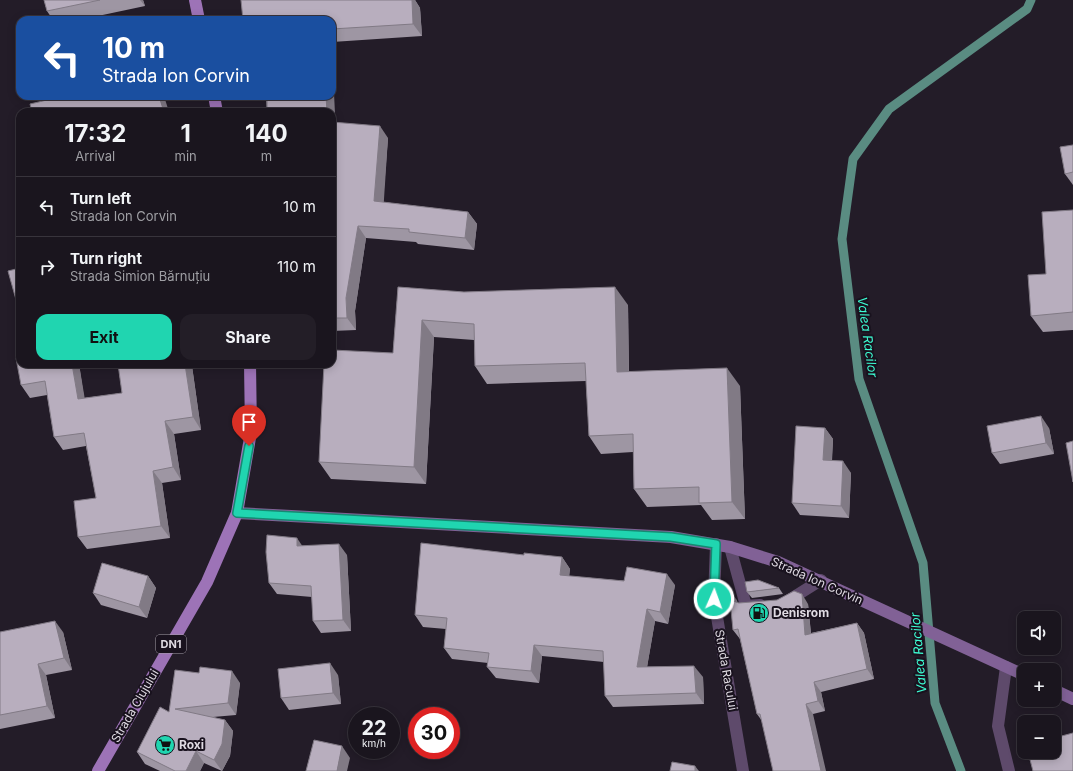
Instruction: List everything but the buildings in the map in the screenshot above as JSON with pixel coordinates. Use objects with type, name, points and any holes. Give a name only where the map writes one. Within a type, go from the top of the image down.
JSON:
[{"type":"main road","points":[[195,0],[198,16]]},
{"type":"main road","name":"DN1","points":[[237,513],[251,432],[250,368]]},
{"type":"main road","name":"Strada Clujului","points":[[98,771],[207,582],[237,513]]},
{"type":"street","name":"Strada Ion Corvin","points":[[237,513],[671,537],[716,544],[778,562],[821,580],[862,602],[1017,672]]},
{"type":"street","name":"Strada Racului","points":[[716,544],[714,599],[743,771]]},
{"type":"street","points":[[730,547],[746,606],[783,603],[821,580]]},
{"type":"street","points":[[1006,667],[998,726],[1010,771]]},
{"type":"street","points":[[1061,693],[1073,699]]},
{"type":"waterway","name":"Valea Racilor","points":[[961,771],[935,703],[923,563],[859,379],[842,239],[853,159],[889,109],[1027,9],[1031,0]]},
{"type":"place","name":"Denisrom","points":[[759,613]]},
{"type":"place","name":"Roxi","points":[[165,745]]},
{"type":"route","points":[[249,446],[237,513],[671,537],[716,544],[714,599]]}]
